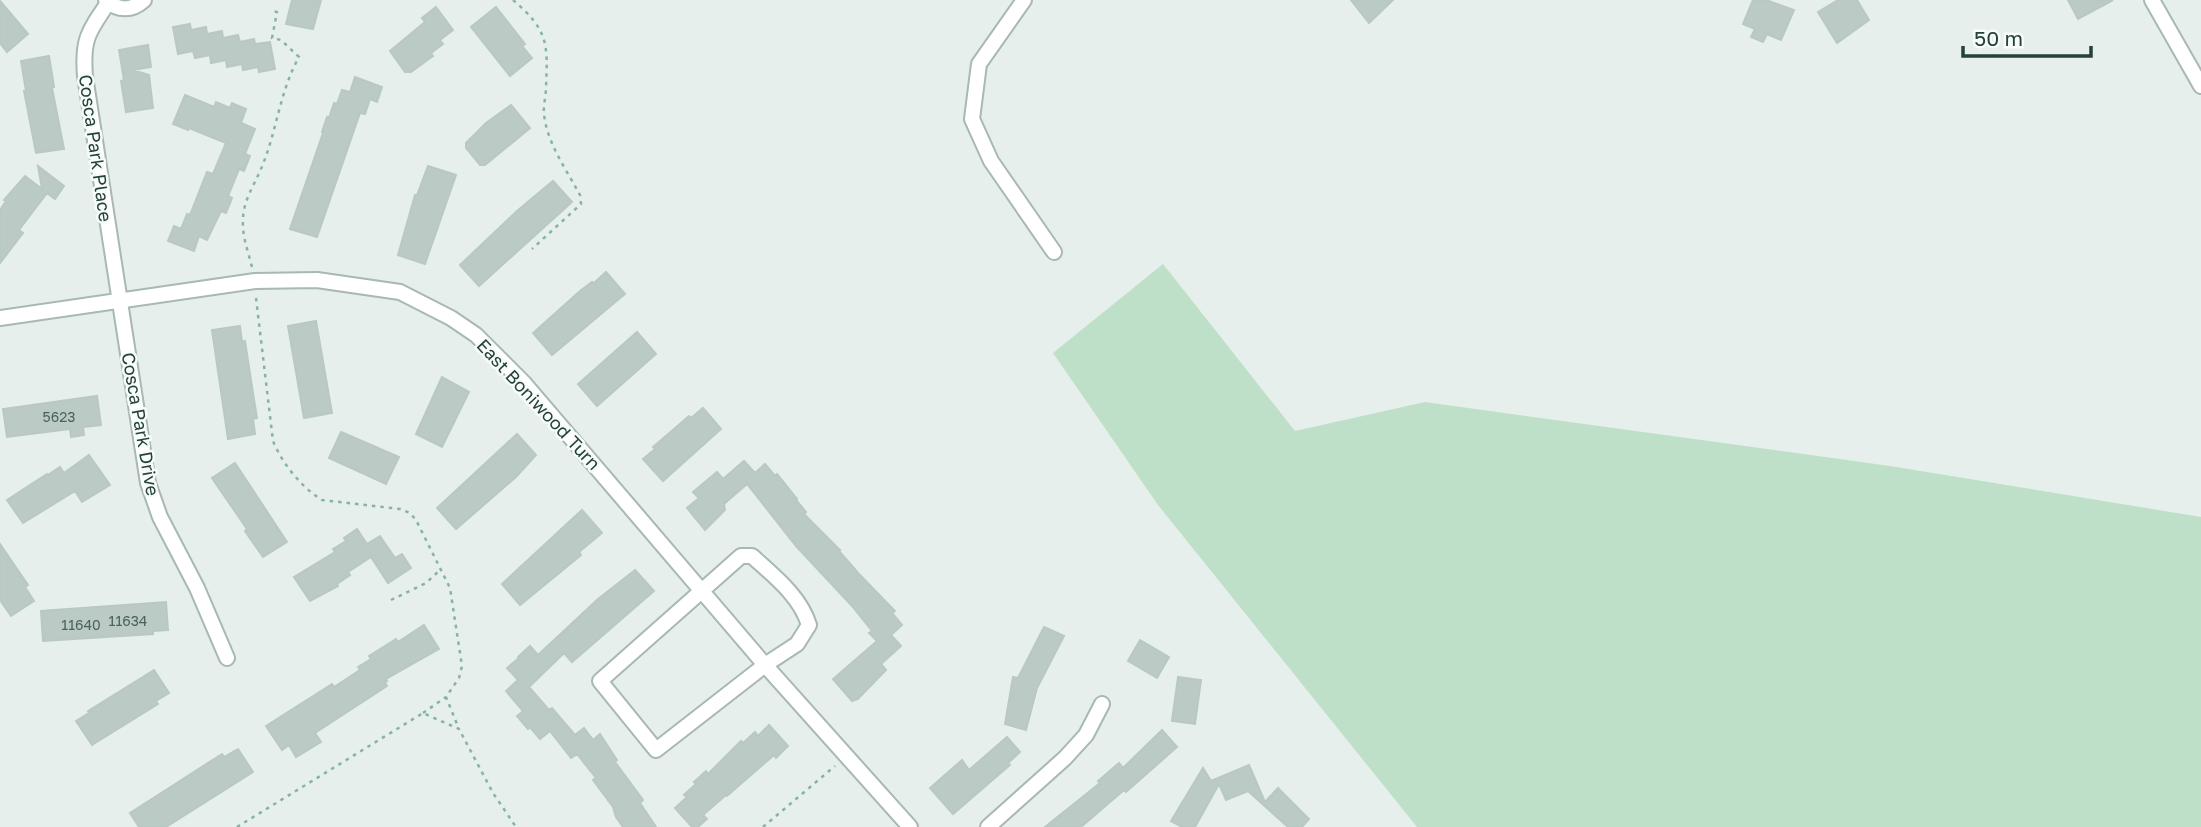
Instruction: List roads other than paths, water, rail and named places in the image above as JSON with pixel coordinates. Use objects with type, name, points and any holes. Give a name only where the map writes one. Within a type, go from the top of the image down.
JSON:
[{"type":"street","name":"Cosca Park Place","points":[[118,300],[83,55],[88,32],[107,1],[124,9],[134,8],[144,0]]},
{"type":"street","points":[[1024,0],[979,64],[972,119],[991,161],[1054,252]]},
{"type":"street","points":[[2152,0],[2201,86]]},
{"type":"street","name":"East Boniwood Turn","points":[[0,318],[255,281],[317,280],[400,292],[452,318],[476,335],[524,383],[765,665],[910,827]]},
{"type":"street","name":"Cosca Park Drive","points":[[118,300],[148,483],[160,517],[197,588],[227,658]]},
{"type":"street","points":[[741,556],[752,556],[783,583],[802,607],[809,625],[796,645],[765,665],[656,750],[600,681],[704,591],[741,556]]},
{"type":"street","points":[[988,827],[1065,758],[1086,735],[1102,704]]}]
